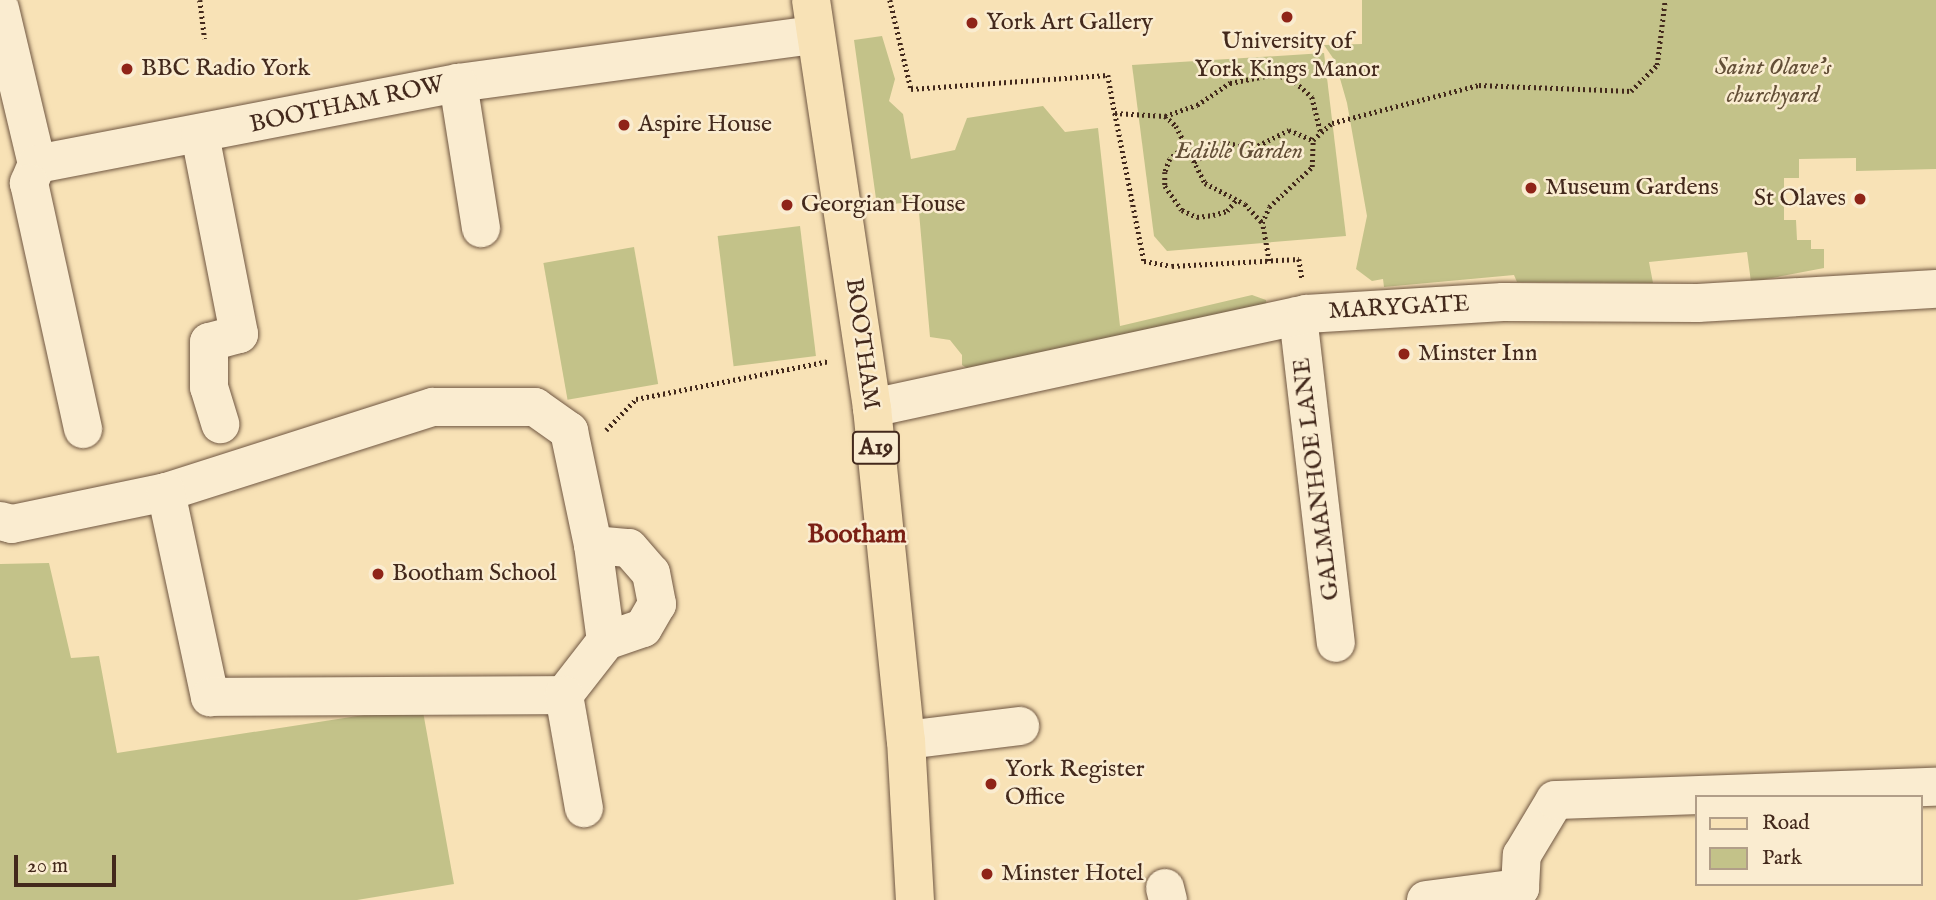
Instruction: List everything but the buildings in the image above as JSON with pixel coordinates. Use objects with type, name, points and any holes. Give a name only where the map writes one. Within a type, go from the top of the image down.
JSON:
[{"type":"main road","name":"BOOTHAM","points":[[813,17],[872,408],[906,740],[915,900]]},
{"type":"street","points":[[0,9],[37,163],[29,183],[83,429]]},
{"type":"street","name":"BOOTHAM ROW","points":[[37,163],[200,135],[458,83],[813,17]]},
{"type":"street","points":[[458,83],[481,228]]},
{"type":"street","points":[[200,135],[239,334],[209,342],[209,387],[220,424]]},
{"type":"street","name":"MARYGATE","points":[[872,408],[1302,315],[1503,302],[1698,303],[1936,289]]},
{"type":"street","name":"GALMANHOE LANE","points":[[1302,315],[1336,643]]},
{"type":"street","points":[[0,521],[12,524],[166,492],[433,407],[535,407],[569,431],[593,545],[606,641]]},
{"type":"street","points":[[166,492],[210,697],[564,695]]},
{"type":"street","points":[[584,808],[564,695],[606,641],[643,628],[657,604],[651,573],[629,548],[593,545]]},
{"type":"street","points":[[906,740],[1020,726]]},
{"type":"street","points":[[1702,795],[1936,787]]},
{"type":"street","points":[[1426,900],[1520,888],[1522,855],[1555,800],[1694,795]]},
{"type":"path","points":[[200,0],[205,39]]},
{"type":"path","points":[[890,0],[911,89],[1108,75],[1144,261],[1172,266],[1299,259],[1302,315]]},
{"type":"path","points":[[1262,223],[1269,207],[1312,167],[1313,140],[1332,124],[1479,85],[1631,91],[1657,65],[1665,0]]},
{"type":"path","points":[[1115,113],[1165,116],[1197,105],[1230,83],[1276,74],[1295,82],[1312,97],[1321,132]]},
{"type":"path","points":[[1165,116],[1187,145],[1205,183],[1258,214],[1269,261]]},
{"type":"path","points":[[1194,162],[1222,142],[1253,148],[1289,130],[1313,140]]},
{"type":"path","points":[[1187,145],[1170,159],[1166,172],[1166,186],[1182,210],[1197,217],[1213,215],[1227,211],[1236,200]]},
{"type":"path","points":[[579,481],[590,448],[636,399],[864,354]]},
{"type":"green space","name":"Saint Olave's churchyard","points":[[1362,0],[1936,0],[1936,169],[1856,171],[1856,158],[1799,159],[1799,178],[1784,178],[1784,220],[1796,220],[1797,240],[1811,240],[1811,249],[1824,249],[1824,268],[1751,282],[1747,252],[1649,262],[1653,283],[1517,282],[1514,275],[1384,287],[1383,279],[1372,281],[1356,269],[1367,216],[1347,103],[1335,61],[1324,45],[1362,44]]},
{"type":"green space","points":[[882,36],[895,79],[889,101],[903,114],[911,159],[955,150],[967,118],[1043,106],[1065,132],[1098,128],[1120,326],[1252,295],[1266,300],[1267,308],[974,373],[962,365],[962,355],[950,340],[930,337],[918,201],[877,206],[854,40]]},
{"type":"green space","name":"Edible Garden","points":[[1324,53],[1346,236],[1167,251],[1154,236],[1132,65]]},
{"type":"green space","points":[[800,226],[816,356],[734,366],[718,236]]},
{"type":"green space","points":[[634,247],[658,384],[568,400],[543,263]]},
{"type":"green space","points":[[49,563],[71,658],[99,656],[117,753],[422,706],[454,884],[357,900],[0,900],[0,564]]},
{"type":"place","name":"University of York Kings Manor","points":[[1287,17]]},
{"type":"place","name":"York Art Gallery","points":[[972,23]]},
{"type":"place","name":"BBC Radio York","points":[[127,69]]},
{"type":"place","name":"Aspire House","points":[[624,125]]},
{"type":"place","name":"Museum Gardens","points":[[1531,188]]},
{"type":"place","name":"St Olaves","points":[[1860,199]]},
{"type":"place","name":"Georgian House","points":[[787,205]]},
{"type":"place","name":"Minster Inn","points":[[1404,354]]},
{"type":"place","name":"Bootham School","points":[[378,574]]},
{"type":"place","name":"York Register Office","points":[[991,784]]},
{"type":"place","name":"Minster Hotel","points":[[987,874]]},
{"type":"district","name":"Bootham","points":[[857,535]]}]
